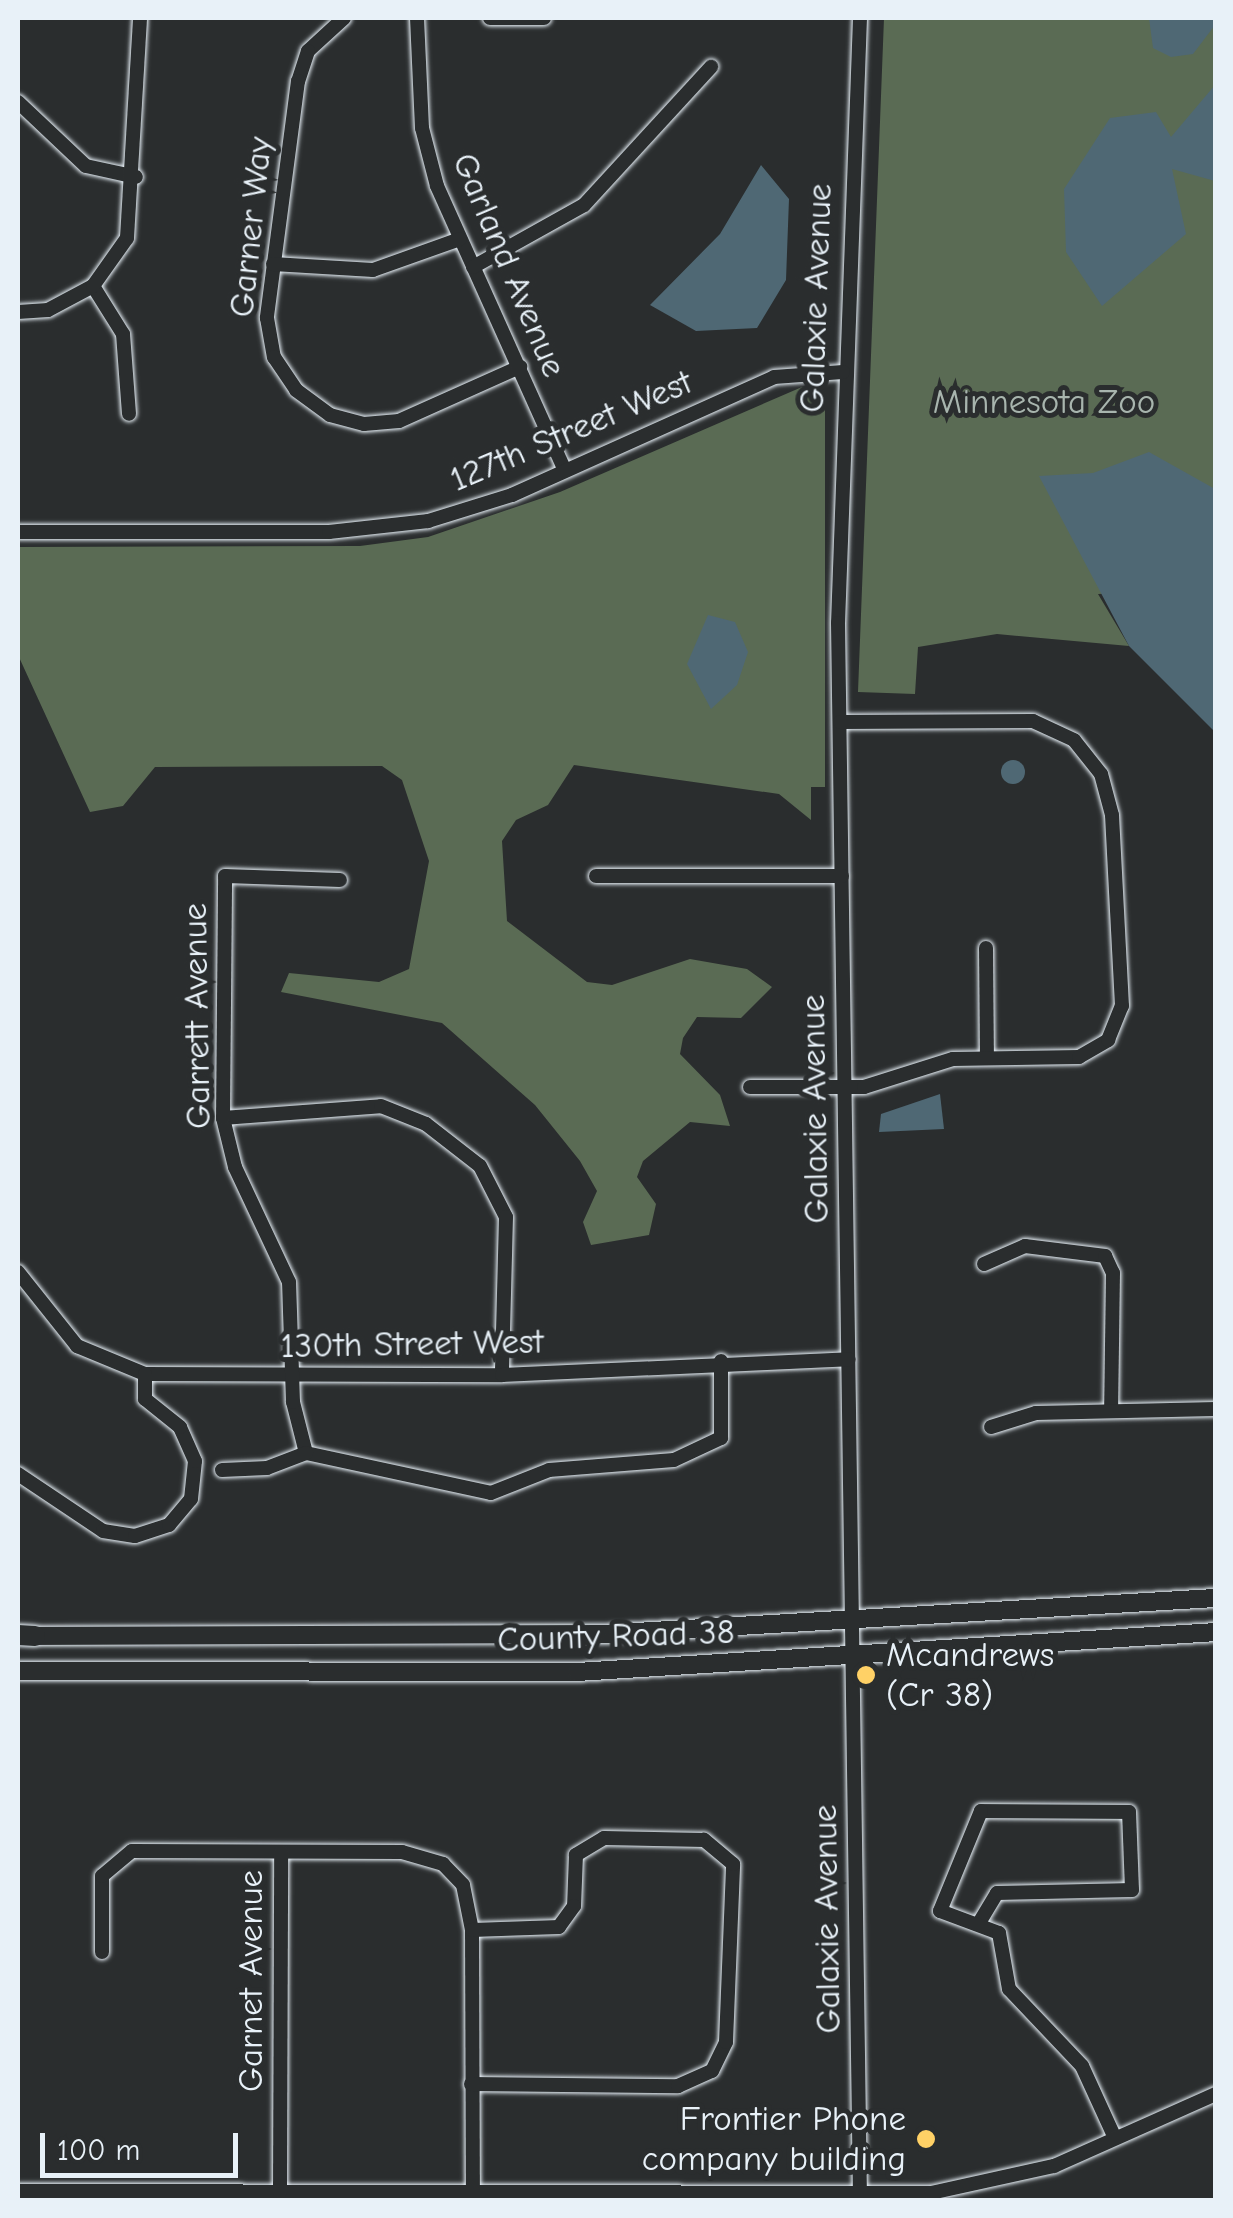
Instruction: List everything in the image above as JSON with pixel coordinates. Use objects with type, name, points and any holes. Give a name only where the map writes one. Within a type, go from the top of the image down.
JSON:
[{"type":"main road","name":"County Road 38","points":[[23,1636],[602,1634],[1216,1598]]},
{"type":"main road","name":"County Road 38","points":[[18,1671],[577,1672],[854,1658],[1216,1632]]},
{"type":"street","points":[[18,312],[48,310],[93,286],[127,238],[136,177],[140,18]]},
{"type":"street","name":"Garner Way","points":[[344,18],[308,52],[298,81],[273,264],[274,356],[296,390],[330,415],[400,421],[520,367]]},
{"type":"street","name":"Garland Avenue","points":[[417,18],[422,128],[460,239],[565,472]]},
{"type":"street","points":[[490,18],[544,18]]},
{"type":"street","name":"Galaxie Avenue","points":[[860,18],[842,372],[840,722],[860,2198]]},
{"type":"street","points":[[473,267],[584,205],[711,67]]},
{"type":"street","points":[[18,102],[86,166],[136,177]]},
{"type":"street","points":[[273,264],[373,270],[460,239]]},
{"type":"street","points":[[93,286],[124,334],[128,414]]},
{"type":"street","name":"127th Street West","points":[[18,532],[385,528],[478,508],[774,377],[842,372]]},
{"type":"street","points":[[750,1087],[844,1086],[987,1058],[1079,1057],[1117,1025],[1123,962],[1106,785],[1074,740],[1048,724],[840,722]]},
{"type":"street","name":"Garrett Avenue","points":[[306,1454],[292,1377],[290,1282],[235,1167],[224,1118],[225,876],[340,880]]},
{"type":"street","points":[[596,876],[842,876]]},
{"type":"street","points":[[986,948],[987,1058]]},
{"type":"street","points":[[224,1118],[381,1106],[426,1124],[480,1166],[506,1217],[502,1375]]},
{"type":"street","points":[[984,1264],[1025,1246],[1105,1256],[1113,1274],[1112,1412]]},
{"type":"street","name":"130th Street West","points":[[18,1272],[77,1346],[145,1374],[502,1375],[721,1361],[848,1359]]},
{"type":"street","points":[[222,1470],[268,1468],[306,1454],[492,1493],[548,1470],[674,1460],[722,1438],[721,1361]]},
{"type":"street","points":[[18,1474],[103,1531],[136,1536],[169,1525],[191,1499],[195,1461],[180,1427],[145,1399],[145,1374]]},
{"type":"street","points":[[990,1427],[1036,1413],[1216,1409]]},
{"type":"street","points":[[979,1923],[997,1893],[1132,1890],[1128,1812],[980,1811],[940,1911],[999,1933],[1009,1989],[1082,2066],[1115,2138]]},
{"type":"street","points":[[472,1930],[560,1927],[574,1906],[576,1854],[604,1838],[704,1840],[733,1864],[726,2042],[712,2071],[678,2086],[472,2084]]},
{"type":"street","points":[[102,1952],[102,1876],[117,1856],[281,1852]]},
{"type":"street","name":"Garnet Avenue","points":[[280,2191],[281,1852],[430,1858],[463,1885],[472,1930],[473,2196]]},
{"type":"street","points":[[18,2192],[860,2198],[994,2184],[1216,2094]]},
{"type":"green space","name":"Minnesota Zoo","points":[[884,18],[1215,18],[1215,590],[1098,594],[1129,646],[997,634],[918,647],[915,694],[858,692]]},
{"type":"green space","points":[[802,387],[825,394],[825,787],[811,787],[811,820],[779,794],[574,765],[548,805],[516,820],[502,841],[507,921],[587,982],[612,985],[690,959],[747,969],[772,987],[741,1018],[697,1017],[683,1038],[680,1054],[720,1095],[730,1126],[690,1122],[643,1161],[637,1177],[656,1204],[649,1235],[591,1245],[583,1222],[597,1191],[580,1161],[535,1105],[442,1023],[281,992],[289,973],[379,982],[409,969],[429,861],[402,780],[382,766],[155,767],[123,806],[90,812],[18,655],[18,547],[360,546],[428,537],[560,492]]},
{"type":"water","points":[[1149,18],[1215,18],[1215,25],[1193,54],[1171,57],[1153,48]]},
{"type":"water","points":[[1215,85],[1215,181],[1172,169],[1186,234],[1102,306],[1066,252],[1064,189],[1110,118],[1156,112],[1171,137]]},
{"type":"water","points":[[761,165],[789,199],[786,280],[757,328],[696,331],[650,305],[720,234]]},
{"type":"water","points":[[1149,452],[1215,489],[1215,732],[1129,646],[1039,476],[1093,473]]},
{"type":"water","points":[[708,615],[735,622],[748,652],[737,685],[711,709],[687,664]]},
{"type":"water","points":[[1013,760],[1025,772],[1013,784],[1001,772]]},
{"type":"water","points":[[940,1094],[944,1129],[879,1132],[881,1114]]},
{"type":"place","name":"Mcandrews (Cr 38)","points":[[866,1675]]},
{"type":"place","name":"Frontier Phone company building","points":[[926,2139]]}]
